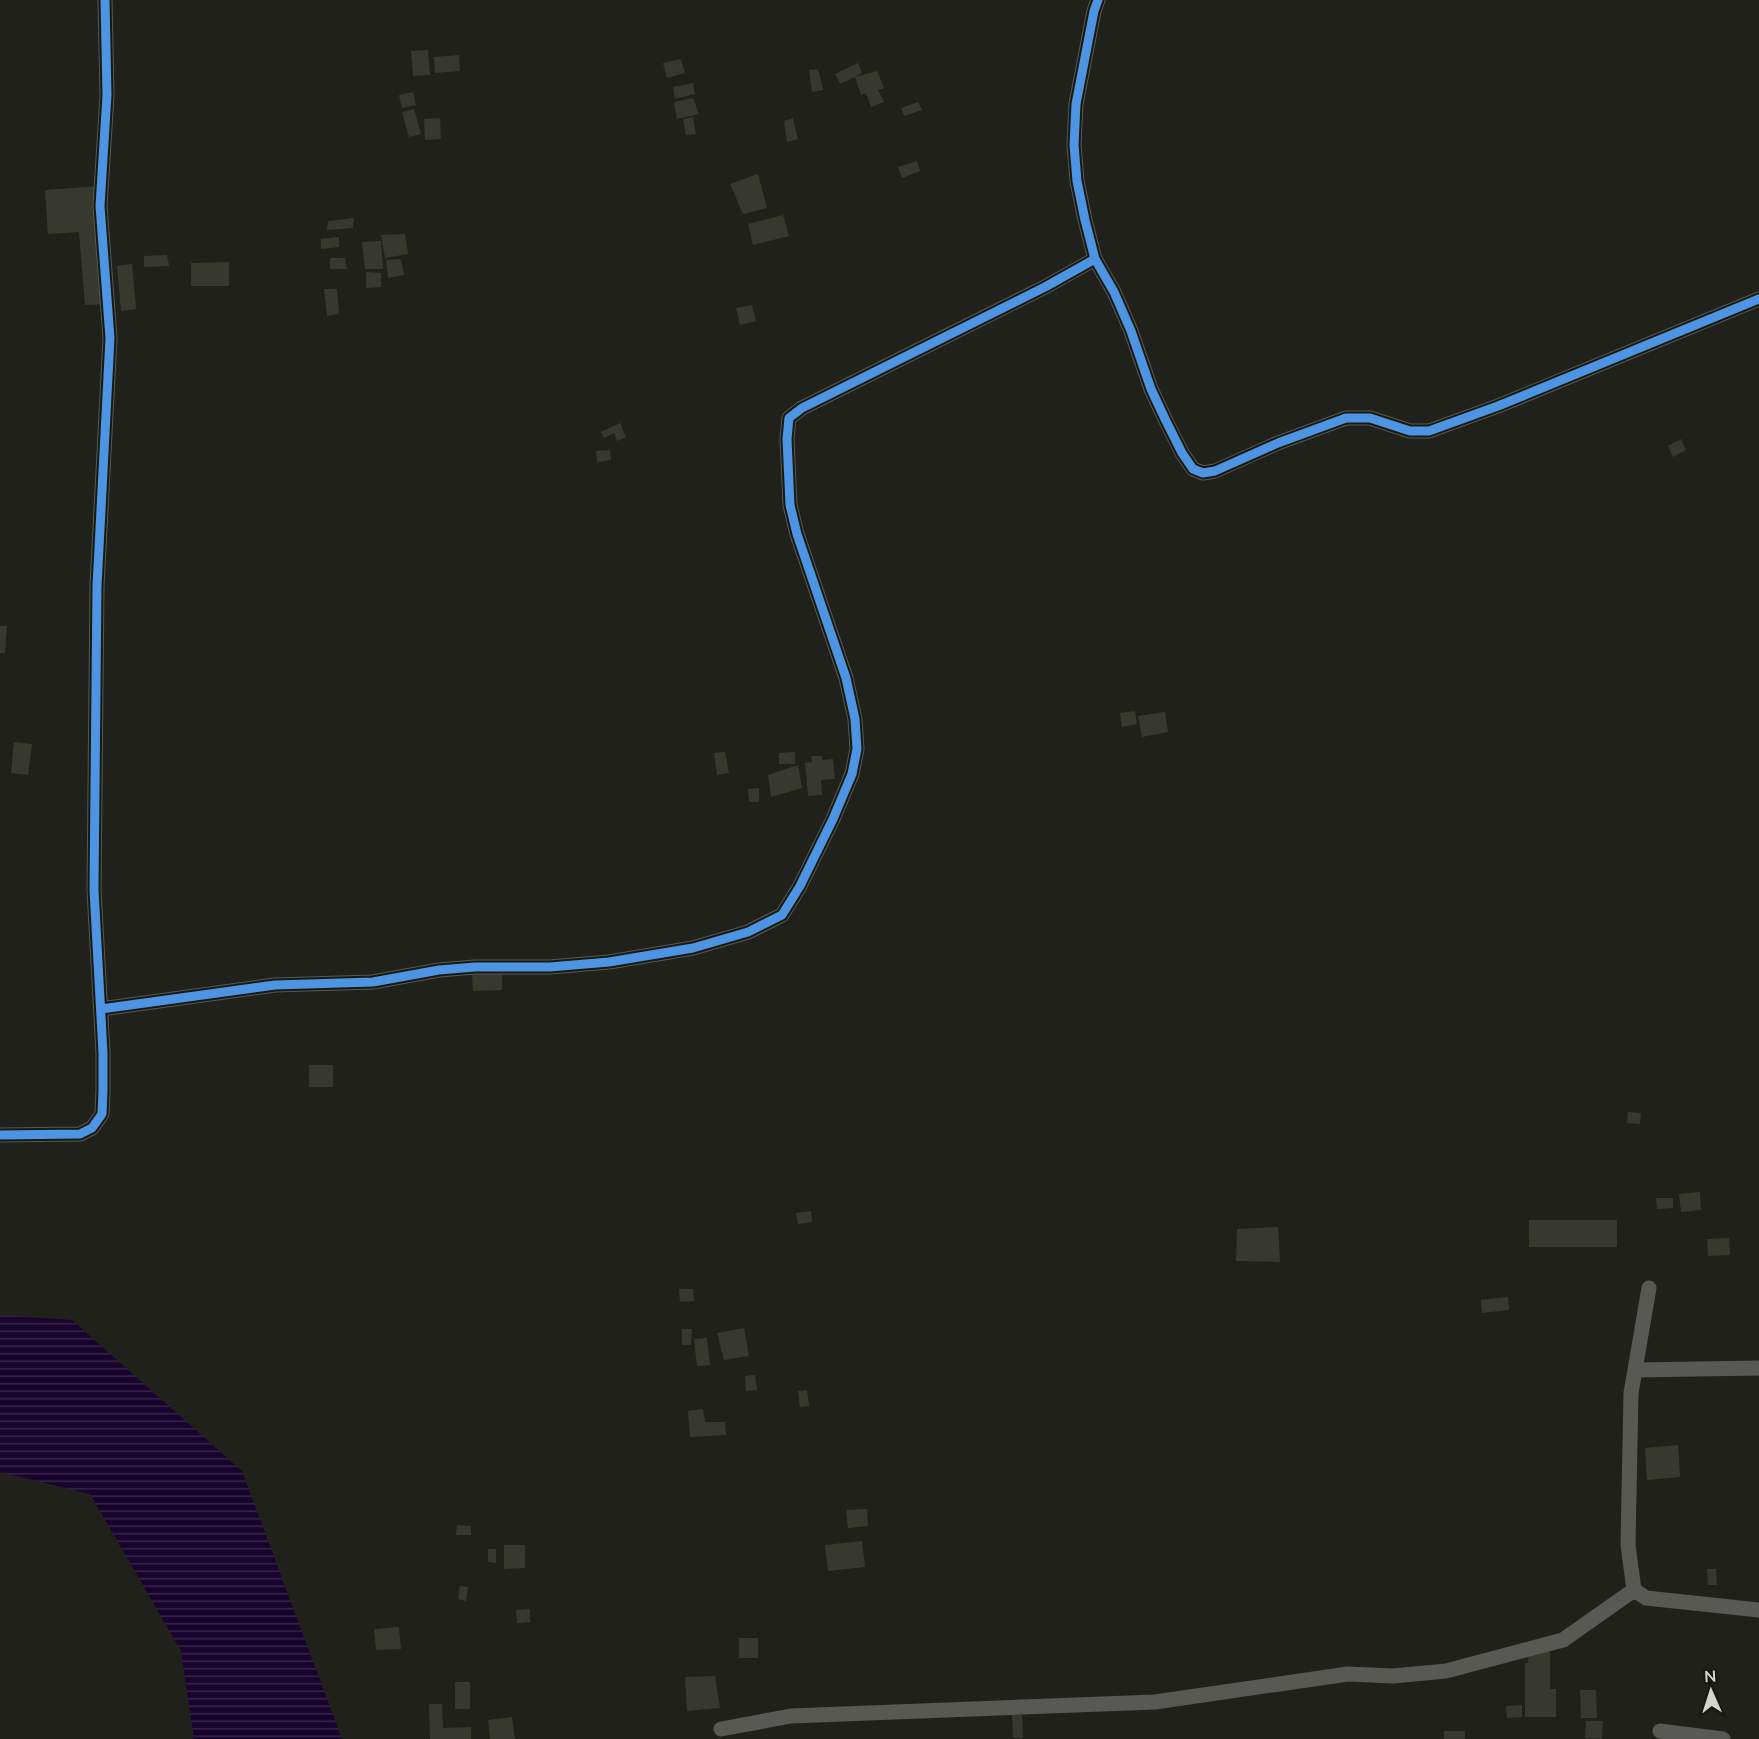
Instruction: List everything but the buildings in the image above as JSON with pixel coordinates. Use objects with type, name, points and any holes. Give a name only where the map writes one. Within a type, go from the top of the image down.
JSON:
[{"type":"street","points":[[0,1135],[80,1134],[92,1128],[102,1114],[103,1053],[94,890],[97,586],[110,338],[100,206],[107,95],[105,0]]},
{"type":"street","points":[[1098,0],[1076,104],[1074,145],[1077,181],[1095,259],[1131,331],[1151,389],[1182,453],[1193,469],[1203,473],[1215,471],[1278,443],[1346,418],[1370,418],[1410,431],[1429,431],[1759,299]]},
{"type":"street","points":[[101,1009],[275,985],[373,982],[438,970],[475,967],[550,967],[609,962],[693,948],[748,932],[782,915],[800,886],[833,819],[852,774],[857,749],[855,719],[846,678],[797,534],[790,505],[787,439],[789,418],[802,408],[1045,287],[1095,259]]},
{"type":"street","points":[[1649,1288],[1631,1393],[1628,1545],[1634,1590],[1646,1598],[1759,1610]]},
{"type":"street","points":[[1635,1370],[1759,1368]]},
{"type":"street","points":[[721,1729],[791,1716],[1155,1702],[1348,1674],[1393,1676],[1446,1671],[1563,1640],[1634,1590]]},
{"type":"street","points":[[1660,1731],[1723,1739]]},
{"type":"shaded area","points":[[0,1315],[72,1320],[242,1471],[342,1739],[194,1739],[181,1651],[90,1494],[0,1472]]},
{"type":"cycle path","points":[[0,1135],[80,1134],[92,1128],[102,1114],[103,1053],[94,890],[97,586],[110,338],[100,206],[107,95],[105,0]]},
{"type":"cycle path","points":[[1098,0],[1076,104],[1074,145],[1077,181],[1095,259],[1114,292],[1131,331],[1151,389],[1182,453],[1193,469],[1203,473],[1215,471],[1278,443],[1346,418],[1370,418],[1410,431],[1429,431],[1498,406],[1759,299]]},
{"type":"cycle path","points":[[101,1009],[275,985],[373,982],[439,970],[475,967],[550,967],[609,962],[693,948],[748,932],[782,915],[800,886],[833,819],[852,774],[857,749],[855,719],[846,678],[797,534],[790,505],[787,439],[789,418],[802,408],[1045,287],[1095,259]]}]
